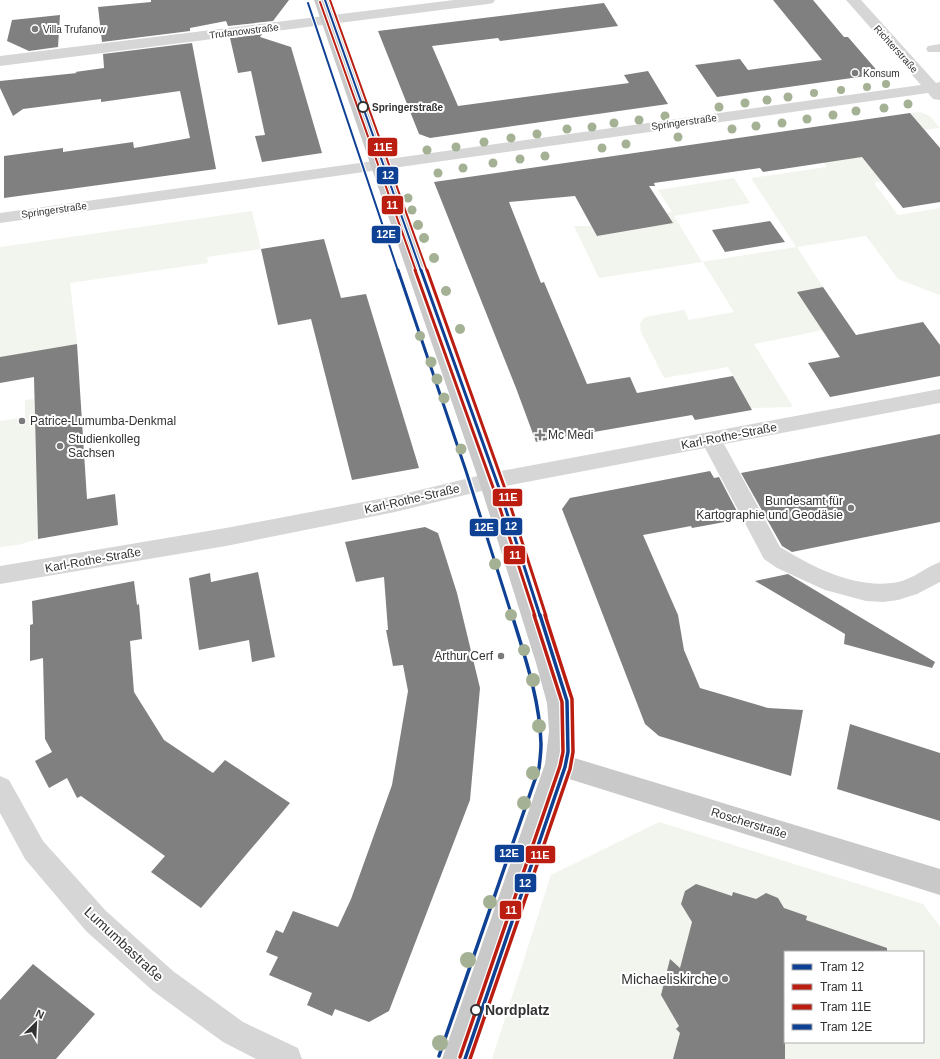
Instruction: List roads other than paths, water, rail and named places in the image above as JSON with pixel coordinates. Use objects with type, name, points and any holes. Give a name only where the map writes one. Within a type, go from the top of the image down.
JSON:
[{"type":"main road","points":[[321,0],[490,481],[548,663],[558,703],[561,731],[558,764],[457,1059]]},
{"type":"main road","name":"Roscherstraße","points":[[558,764],[940,882]]},
{"type":"street","name":"Trufanowstraße","points":[[0,61],[488,0]]},
{"type":"street","name":"Richterstraße","points":[[853,0],[937,91]]},
{"type":"street","name":"Springerstraße","points":[[0,218],[378,165],[937,91]]},
{"type":"street","name":"Karl-Rothe-Straße","points":[[0,575],[226,537],[395,504],[490,481],[940,396]]},
{"type":"street","points":[[711,439],[772,553],[788,564],[839,585],[876,594],[900,591],[940,571]]},
{"type":"street","name":"Lumumbastraße","points":[[0,788],[34,850],[96,922],[163,981],[226,1027],[287,1059]]},
{"type":"tram line","name":"12","points":[[325,0],[499,488],[567,701],[568,752],[565,767],[465,1059]]},
{"type":"tram line","name":"11E","points":[[330,0],[504,486],[572,699],[573,752],[570,769],[470,1059]]},
{"type":"tram line","name":"11","points":[[320,2],[494,490],[562,702],[563,752],[560,766],[460,1057]]},
{"type":"tram line","name":"12E","points":[[308,3],[466,471],[526,661],[537,709],[541,744],[539,768],[439,1056]]},
{"type":"place","name":"Villa Trufanow","points":[[35,29]]},
{"type":"place","name":"Konsum","points":[[855,73]]},
{"type":"place","name":"Springerstraße","points":[[363,107]]},
{"type":"place","name":"Patrice-Lumumba-Denkmal","points":[[22,421]]},
{"type":"place","name":"Mc Medi","points":[[540,435]]},
{"type":"place","name":"Studienkolleg Sachsen","points":[[60,446]]},
{"type":"place","name":"Bundesamt für Kartographie und Geodäsie","points":[[851,508]]},
{"type":"place","name":"Arthur Cerf","points":[[501,656]]},
{"type":"place","name":"Michaeliskirche","points":[[725,979]]},
{"type":"place","name":"Nordplatz","points":[[476,1010]]}]
